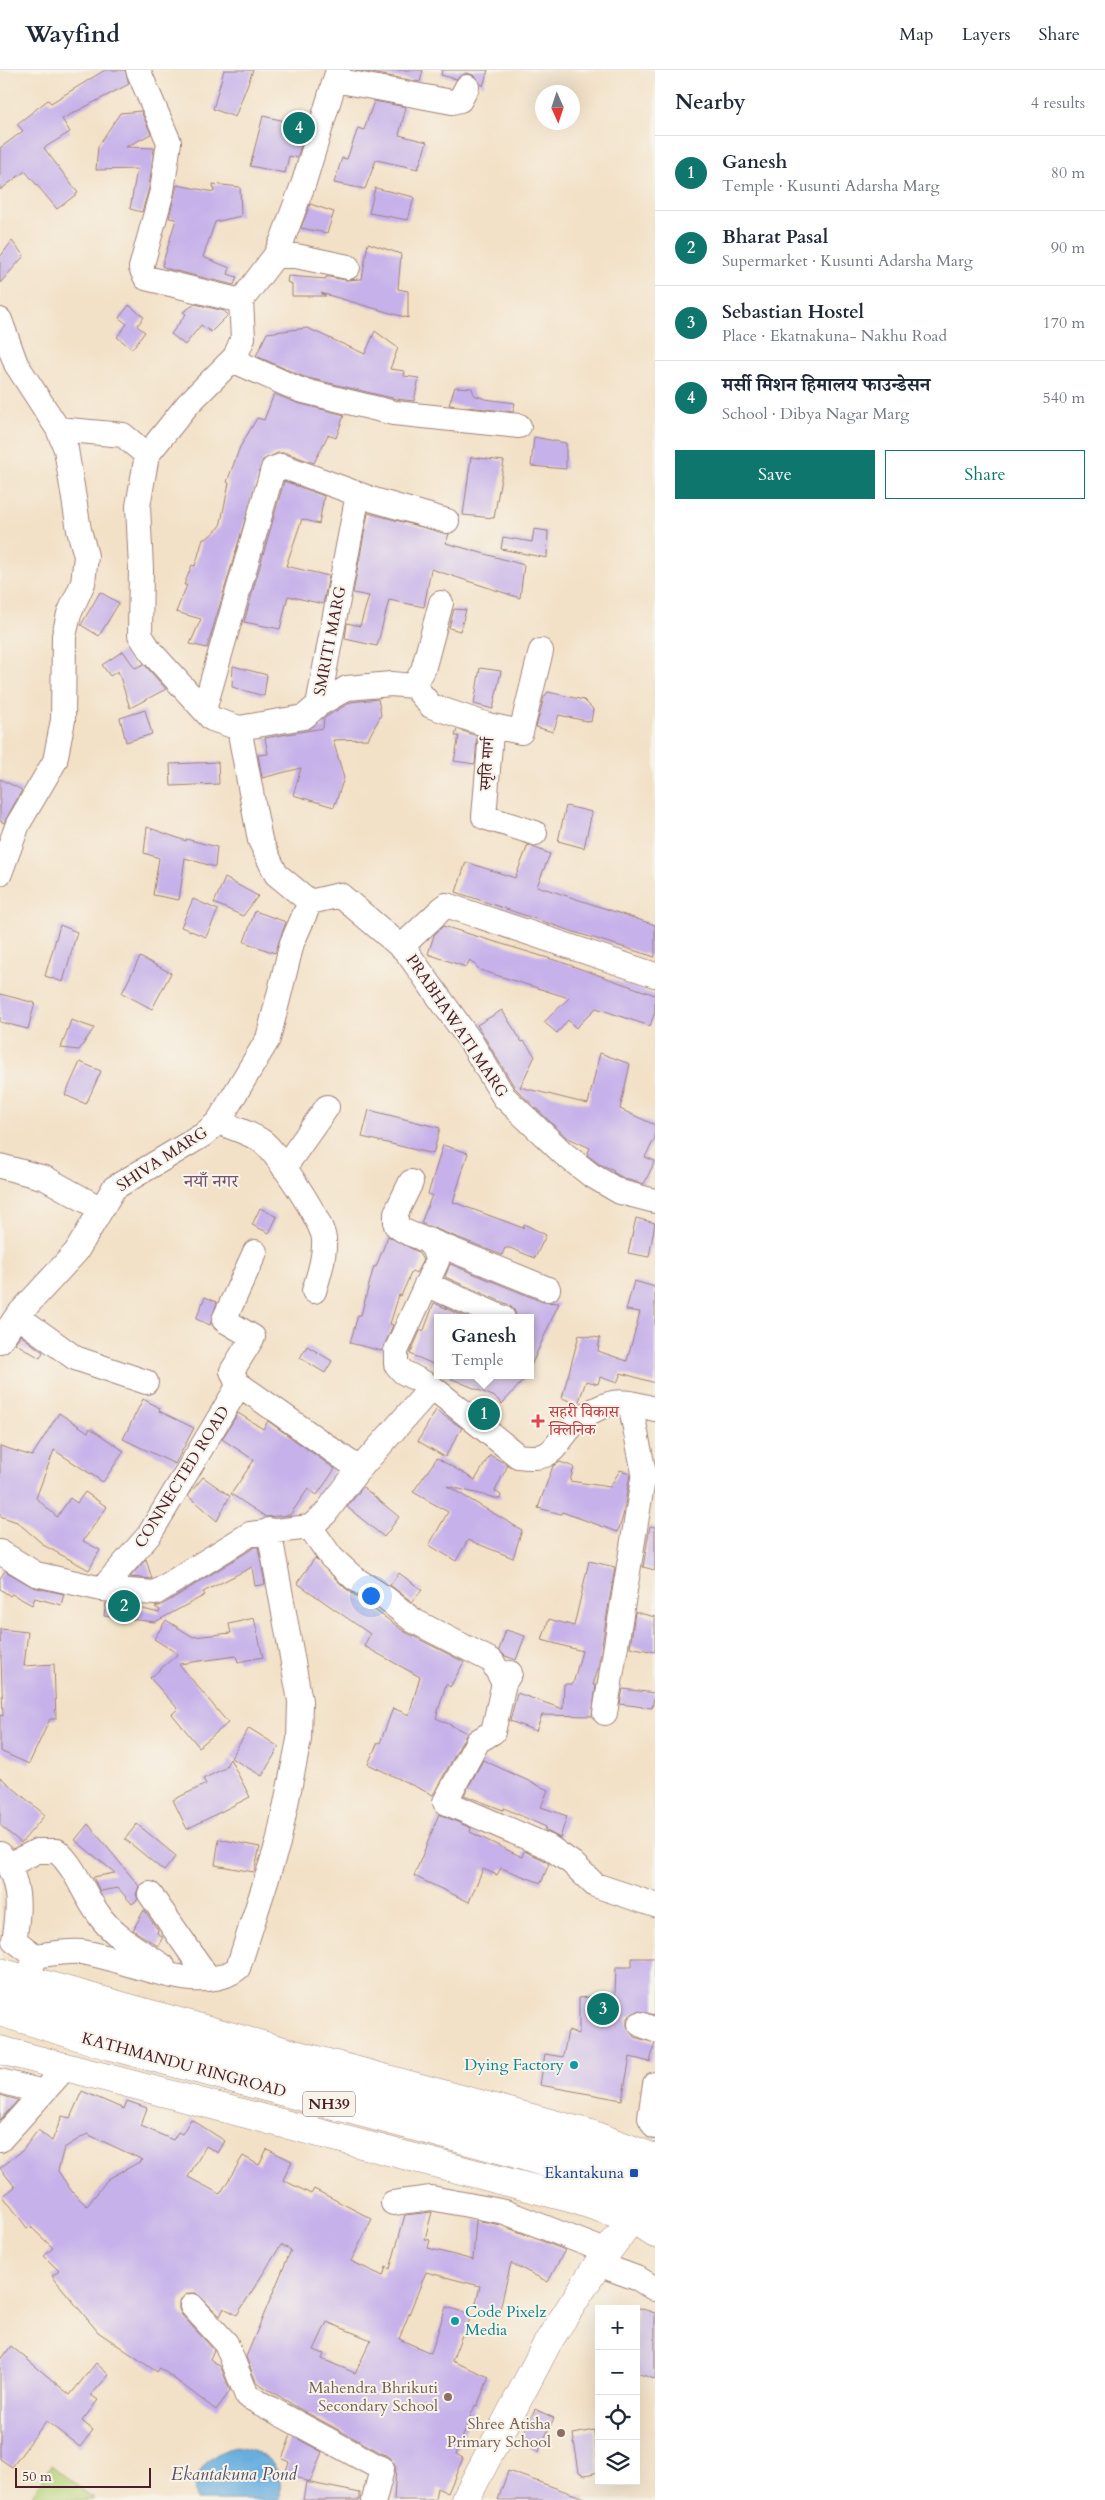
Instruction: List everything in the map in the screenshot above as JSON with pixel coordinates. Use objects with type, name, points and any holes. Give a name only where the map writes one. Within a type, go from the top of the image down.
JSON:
[{"type":"main road","points":[[0,1972],[32,1969],[592,2134],[655,2158]]},
{"type":"main road","name":"KATHMANDU RINGROAD","points":[[0,1993],[505,2128],[615,2161],[649,2197]]},
{"type":"main road","name":"KATHMANDU RINGROAD","points":[[0,2012],[110,2046],[520,2155],[649,2197]]},
{"type":"main road","points":[[0,2050],[573,2199],[649,2197]]},
{"type":"main road","points":[[649,2197],[655,2234]]},
{"type":"main road","points":[[464,2500],[548,2342],[603,2258],[649,2197]]},
{"type":"street","points":[[138,70],[169,142],[162,191],[141,268],[146,278],[242,301]]},
{"type":"street","points":[[310,902],[276,874],[260,840],[239,728],[212,719],[151,652],[140,635],[141,569],[138,506],[146,455],[188,404],[232,360],[243,338],[242,301],[275,256],[304,182],[336,75],[452,102],[460,100],[467,87]]},
{"type":"street","points":[[275,256],[296,256],[348,267]]},
{"type":"street","points":[[0,320],[8,365],[58,429],[66,449],[79,530],[86,556],[84,583],[69,614],[64,636],[63,720],[55,761],[18,824],[0,873]]},
{"type":"street","points":[[232,360],[300,390],[394,413],[519,426]]},
{"type":"street","points":[[58,429],[123,435],[146,455]]},
{"type":"street","points":[[204,710],[273,469],[282,466],[358,494],[447,521]]},
{"type":"street","name":"SMRITI MARG","points":[[239,728],[304,717],[318,705],[358,494]]},
{"type":"street","points":[[318,705],[347,688],[392,684],[414,686],[424,670],[441,603]]},
{"type":"street","points":[[488,725],[521,732],[541,651]]},
{"type":"street","name":"स्मृति मार्ग","points":[[414,686],[431,706],[488,725],[491,733],[484,817],[535,833]]},
{"type":"street","name":"PRABHAWATI MARG","points":[[310,902],[340,895],[401,947],[471,1042],[504,1097],[564,1154],[591,1175],[620,1192],[655,1201]]},
{"type":"street","name":"SHIVA MARG","points":[[0,1342],[17,1316],[76,1252],[114,1188],[203,1135],[218,1122],[268,1039],[292,943],[310,902]]},
{"type":"street","points":[[401,947],[446,905],[655,975]]},
{"type":"street","points":[[284,1168],[327,1107]]},
{"type":"street","points":[[218,1122],[263,1142],[284,1168],[317,1216],[324,1238],[321,1266],[314,1291]]},
{"type":"street","points":[[0,1166],[45,1178],[102,1209]]},
{"type":"street","points":[[411,1182],[396,1213],[396,1224],[403,1232],[428,1240],[548,1289]]},
{"type":"street","points":[[428,1240],[435,1251],[437,1261],[396,1350],[396,1364],[403,1372],[432,1387],[518,1456],[530,1458],[545,1456],[555,1450],[574,1424],[610,1403],[630,1403],[655,1409]]},
{"type":"street","points":[[255,1252],[224,1320],[253,1337],[232,1371],[239,1385],[359,1469]]},
{"type":"street","points":[[426,1284],[494,1314]]},
{"type":"street","points":[[17,1316],[75,1358],[146,1382]]},
{"type":"street","name":"CONNECTED ROAD","points":[[102,1589],[150,1535],[239,1385]]},
{"type":"street","points":[[0,1552],[36,1574],[102,1589],[155,1594],[250,1534],[269,1530],[310,1528],[326,1514],[359,1469],[432,1387]]},
{"type":"street","points":[[605,1713],[647,1505],[644,1473],[630,1403]]},
{"type":"street","points":[[310,1528],[331,1556],[354,1578],[385,1598],[414,1622],[492,1661],[507,1678],[492,1732],[478,1741],[445,1802],[549,1848],[572,1862],[595,1885],[655,1905]]},
{"type":"street","points":[[178,1977],[106,1925],[84,1891],[77,1874],[57,1851],[37,1851],[5,1860],[19,1898],[7,1938],[32,1969],[80,1952],[178,1977],[210,1980],[231,1974],[238,1968],[278,1843],[299,1740],[300,1701],[269,1530]]},
{"type":"street","points":[[150,1894],[210,1980]]},
{"type":"street","points":[[0,2140],[66,2067]]},
{"type":"street","points":[[0,2081],[42,2092]]},
{"type":"street","points":[[655,2084],[650,2118],[655,2127]]},
{"type":"street","points":[[393,2204],[431,2198],[505,2212],[603,2258],[655,2289]]},
{"type":"street","points":[[192,2306],[226,2343],[248,2396],[382,2469],[374,2500]]},
{"type":"green space","points":[[51,2465],[95,2500],[29,2500]]},
{"type":"water","name":"Ekantakuna Pond","points":[[234,2447],[256,2452],[271,2462],[279,2478],[281,2488],[280,2500],[197,2500],[196,2481],[199,2473],[210,2459]]},
{"type":"building","points":[[105,70],[125,70],[129,84],[62,119],[70,132],[44,148],[78,193],[57,209],[25,171],[0,190],[0,148],[23,131],[17,124],[48,100],[51,103]]},
{"type":"building","points":[[224,70],[253,70],[235,117],[213,109]]},
{"type":"building","points":[[356,70],[423,70],[420,82]]},
{"type":"building","points":[[442,70],[488,70],[483,86],[473,75],[466,73],[456,79],[441,75]]},
{"type":"building","points":[[374,101],[406,107],[399,135],[427,142],[418,169],[376,160],[365,189],[334,183],[342,158],[347,159],[358,128],[364,130]]},
{"type":"building","points":[[141,111],[151,134],[126,147],[154,148],[149,188],[142,212],[130,209],[137,169],[96,170],[98,146],[120,113]]},
{"type":"building","points":[[263,116],[307,126],[297,158],[289,156],[285,173],[250,166]]},
{"type":"building","points":[[213,184],[240,187],[241,216],[215,222],[203,257],[230,268],[228,274],[237,277],[234,285],[162,266],[176,219],[169,218],[177,185],[214,192]]},
{"type":"building","points":[[375,188],[414,197],[408,220],[369,213]]},
{"type":"building","points":[[310,204],[334,212],[327,233],[301,228]]},
{"type":"building","points":[[12,241],[24,256],[0,283],[0,257]]},
{"type":"building","points":[[368,243],[401,254],[398,289],[408,291],[408,318],[321,293],[326,296],[292,296],[292,284],[287,282],[288,276],[326,279],[326,277],[329,277],[346,280],[362,279]]},
{"type":"building","points":[[195,304],[224,311],[228,315],[211,332],[201,325],[185,345],[171,334],[186,314],[183,312]]},
{"type":"building","points":[[129,305],[144,317],[137,326],[145,332],[132,349],[117,337],[127,324],[119,318]]},
{"type":"building","points":[[307,328],[365,354],[375,331],[398,348],[390,369],[405,371],[404,376],[419,378],[414,401],[396,399],[304,377],[256,356],[267,333]]},
{"type":"building","points":[[455,387],[472,388],[474,395],[485,399],[515,403],[513,412],[449,405]]},
{"type":"building","points":[[274,394],[297,403],[344,415],[336,438],[328,435],[314,463],[286,453],[278,453],[263,460],[207,648],[190,644],[201,619],[176,612],[187,585],[184,585],[192,565],[195,566],[203,539],[206,539],[220,527],[229,483],[227,482],[240,447],[257,418],[264,420]]},
{"type":"building","points":[[534,437],[566,443],[566,469],[531,466]]},
{"type":"building","points":[[471,457],[504,461],[494,518],[463,515]]},
{"type":"building","points":[[284,481],[324,496],[319,524],[302,519],[286,566],[329,576],[323,604],[288,596],[280,629],[244,622]]},
{"type":"building","points":[[368,513],[449,534],[446,543],[524,565],[520,598],[431,569],[424,607],[389,600],[377,646],[345,639],[347,623],[360,626],[369,596],[353,593]]},
{"type":"building","points":[[534,529],[548,531],[547,558],[501,549],[503,537],[532,542]]},
{"type":"building","points":[[100,592],[119,603],[99,636],[81,625]]},
{"type":"building","points":[[454,609],[466,610],[460,631],[449,628]]},
{"type":"building","points":[[123,651],[135,668],[144,664],[166,689],[130,708],[118,671],[110,676],[102,665]]},
{"type":"building","points":[[233,666],[267,675],[264,696],[232,687]]},
{"type":"building","points":[[480,668],[501,671],[493,709],[474,704]]},
{"type":"building","points":[[548,692],[584,700],[593,709],[591,722],[559,715],[553,732],[536,727],[544,697]]},
{"type":"building","points":[[378,699],[381,715],[368,739],[333,740],[344,778],[334,807],[293,795],[301,768],[262,778],[258,755],[268,754],[265,738],[323,728],[324,718],[351,702]]},
{"type":"building","points":[[145,710],[152,734],[126,742],[120,718]]},
{"type":"building","points":[[457,729],[477,736],[475,764],[454,761],[459,736],[455,736]]},
{"type":"building","points":[[218,762],[219,784],[171,786],[170,764]]},
{"type":"building","points":[[0,779],[22,790],[4,823],[0,821]]},
{"type":"building","points":[[566,806],[592,812],[584,848],[558,841]]},
{"type":"building","points":[[147,827],[186,841],[186,839],[217,847],[215,867],[185,858],[179,900],[153,895],[159,858],[144,853]]},
{"type":"building","points":[[528,845],[550,854],[537,886],[655,925],[655,957],[456,892],[466,862],[515,878]]},
{"type":"building","points":[[225,878],[258,896],[243,916],[214,903]]},
{"type":"building","points":[[193,899],[218,910],[206,937],[181,927]]},
{"type":"building","points":[[255,911],[286,922],[275,953],[244,942]]},
{"type":"building","points":[[60,925],[77,932],[63,982],[45,976]]},
{"type":"building","points":[[443,926],[561,962],[655,995],[655,1012],[650,1026],[596,1008],[576,1028],[568,1020],[557,1033],[544,1022],[569,998],[480,970],[470,960],[466,967],[428,954],[434,935]]},
{"type":"building","points":[[140,957],[171,973],[152,1009],[122,993]]},
{"type":"building","points":[[0,994],[35,1003],[28,1029],[0,1022]]},
{"type":"building","points":[[502,1010],[522,1042],[524,1041],[535,1056],[520,1087],[588,1104],[600,1053],[630,1064],[620,1109],[655,1125],[655,1138],[645,1157],[655,1161],[644,1184],[625,1179],[613,1172],[614,1170],[599,1164],[587,1155],[590,1148],[566,1137],[515,1088],[477,1025]]},
{"type":"building","points":[[71,1020],[94,1028],[79,1050],[61,1048]]},
{"type":"building","points":[[80,1062],[101,1071],[86,1104],[65,1095]]},
{"type":"building","points":[[369,1110],[440,1128],[433,1154],[362,1137]]},
{"type":"building","points":[[443,1145],[468,1153],[453,1202],[523,1228],[524,1224],[546,1235],[535,1258],[510,1248],[505,1248],[502,1255],[421,1223],[432,1195],[428,1194]]},
{"type":"building","points":[[260,1208],[277,1217],[269,1233],[252,1225]]},
{"type":"building","points":[[636,1218],[655,1223],[649,1257],[628,1253]]},
{"type":"building","points":[[388,1236],[418,1252],[423,1260],[416,1273],[412,1271],[401,1296],[399,1295],[390,1324],[393,1325],[382,1351],[350,1343],[358,1315],[361,1315],[374,1266],[376,1267]]},
{"type":"building","points":[[450,1264],[543,1302],[559,1303],[534,1359],[534,1314],[516,1314],[509,1305],[445,1277]]},
{"type":"building","points":[[634,1281],[655,1287],[655,1383],[621,1373],[617,1383],[600,1377],[598,1384],[586,1381],[578,1404],[562,1398],[579,1335],[600,1338],[598,1351],[627,1361],[640,1312],[626,1310]]},
{"type":"building","points":[[205,1297],[217,1302],[210,1325],[196,1319]]},
{"type":"building","points":[[434,1303],[459,1314],[434,1314],[433,1364],[410,1354],[420,1331],[424,1330]]},
{"type":"building","points":[[20,1335],[43,1352],[40,1358],[15,1343]]},
{"type":"building","points":[[307,1346],[332,1361],[325,1373],[300,1358]]},
{"type":"building","points":[[452,1379],[524,1379],[502,1404],[495,1397]]},
{"type":"building","points":[[143,1399],[160,1408],[159,1411],[194,1428],[175,1464],[123,1439]]},
{"type":"building","points":[[436,1410],[462,1428],[445,1457],[418,1441]]},
{"type":"building","points":[[59,1413],[88,1432],[90,1428],[124,1451],[103,1482],[54,1450],[36,1498],[57,1517],[70,1498],[77,1503],[85,1492],[107,1507],[83,1541],[100,1550],[89,1570],[45,1546],[17,1522],[0,1516],[0,1446],[32,1456]]},
{"type":"building","points":[[238,1413],[263,1429],[268,1421],[335,1469],[317,1495],[308,1489],[290,1515],[266,1517],[231,1494],[254,1460],[222,1439]]},
{"type":"building","points":[[490,1455],[508,1465],[495,1491],[501,1495],[500,1499],[447,1486],[522,1530],[513,1558],[468,1540],[456,1561],[429,1545],[448,1512],[413,1492],[437,1458],[475,1480]]},
{"type":"building","points":[[560,1462],[574,1467],[570,1481],[610,1487],[620,1470],[630,1473],[623,1516],[618,1532],[562,1512],[561,1514],[538,1508],[553,1466]]},
{"type":"building","points":[[203,1477],[230,1496],[217,1521],[188,1496]]},
{"type":"building","points":[[363,1487],[399,1517],[384,1537],[347,1507]]},
{"type":"building","points":[[650,1526],[655,1527],[655,1570],[643,1567]]},
{"type":"building","points":[[255,1547],[258,1547],[265,1584],[255,1586],[252,1567],[203,1592],[205,1595],[155,1622],[104,1616],[106,1603],[127,1605],[159,1613],[160,1610],[155,1607],[162,1605]]},
{"type":"building","points":[[315,1558],[345,1588],[405,1632],[464,1662],[450,1687],[446,1684],[436,1718],[467,1733],[433,1795],[368,1764],[378,1742],[380,1743],[393,1708],[409,1715],[420,1677],[364,1646],[370,1634],[297,1583]]},
{"type":"building","points":[[146,1559],[152,1579],[130,1577]]},
{"type":"building","points":[[589,1561],[615,1567],[598,1669],[593,1685],[596,1685],[592,1716],[542,1715],[536,1731],[510,1721],[517,1693],[563,1709],[564,1684],[573,1684],[582,1651],[542,1640],[549,1619],[574,1626]]},
{"type":"building","points":[[5,1571],[33,1587],[64,1594],[61,1605],[35,1598],[32,1605],[12,1594],[10,1596],[0,1589],[0,1578]]},
{"type":"building","points":[[399,1573],[422,1590],[412,1602],[390,1585]]},
{"type":"building","points":[[635,1612],[655,1617],[655,1652],[630,1647]]},
{"type":"building","points":[[254,1618],[263,1657],[238,1662],[236,1656],[179,1664],[228,1723],[199,1747],[172,1714],[178,1709],[150,1678],[178,1654],[154,1639],[166,1620],[193,1637],[231,1633],[229,1624]]},
{"type":"building","points":[[0,1629],[28,1632],[24,1666],[54,1664],[56,1719],[50,1719],[29,1764],[0,1751],[0,1715],[3,1716]]},
{"type":"building","points":[[506,1630],[525,1636],[516,1660],[505,1656],[499,1650]]},
{"type":"building","points":[[623,1689],[655,1693],[652,1708],[620,1704]]},
{"type":"building","points":[[249,1728],[279,1747],[262,1776],[231,1758]]},
{"type":"building","points":[[230,1759],[250,1797],[187,1829],[173,1800],[206,1784],[203,1779],[225,1768]]},
{"type":"building","points":[[483,1760],[548,1790],[541,1807],[567,1816],[560,1838],[545,1830],[546,1827],[504,1808],[503,1810],[464,1795]]},
{"type":"building","points":[[0,1777],[45,1815],[21,1843],[0,1825]]},
{"type":"building","points":[[439,1814],[471,1828],[470,1832],[522,1857],[524,1851],[542,1859],[549,1864],[541,1883],[501,1868],[497,1875],[483,1869],[469,1902],[414,1876]]},
{"type":"building","points":[[88,1824],[139,1886],[136,1895],[138,1899],[132,1904],[118,1888],[100,1891],[93,1877],[115,1873],[75,1840]]},
{"type":"building","points":[[137,1824],[176,1856],[164,1871],[125,1839]]},
{"type":"building","points":[[219,1839],[260,1847],[254,1872],[215,1865]]},
{"type":"building","points":[[144,1910],[158,1930],[157,1933],[163,1937],[158,1946],[133,1930]]},
{"type":"building","points":[[632,1958],[655,1958],[655,2015],[638,2011],[627,2018],[627,2026],[634,2037],[655,2043],[650,2062],[630,2057],[622,2100],[540,2085],[545,2054],[563,2057],[568,2031],[579,2034],[579,1998],[615,1995],[616,1967],[632,1967]]},
{"type":"building","points":[[82,2091],[124,2109],[127,2101],[147,2108],[141,2126],[173,2140],[178,2132],[182,2134],[191,2119],[225,2141],[218,2153],[206,2146],[188,2177],[220,2194],[243,2156],[259,2165],[267,2149],[292,2161],[283,2180],[311,2194],[314,2189],[372,2219],[351,2261],[383,2276],[386,2267],[390,2269],[405,2215],[432,2212],[425,2239],[430,2240],[428,2248],[473,2260],[476,2220],[501,2225],[565,2250],[548,2282],[511,2263],[499,2313],[475,2307],[480,2286],[426,2272],[399,2339],[431,2353],[446,2307],[471,2314],[465,2336],[462,2335],[452,2361],[489,2377],[477,2406],[475,2405],[456,2454],[463,2458],[448,2493],[437,2488],[435,2500],[394,2500],[396,2467],[389,2457],[300,2409],[256,2382],[246,2357],[291,2250],[281,2245],[237,2315],[224,2308],[220,2316],[196,2293],[189,2293],[179,2301],[179,2309],[182,2315],[214,2350],[210,2359],[221,2367],[230,2391],[216,2410],[160,2368],[157,2372],[98,2332],[52,2276],[59,2271],[44,2256],[53,2248],[30,2226],[27,2228],[3,2196],[15,2187],[0,2168],[22,2151],[38,2130],[52,2141],[62,2116],[70,2118]],"holes":[[[87,2134],[143,2160],[108,2179],[87,2206],[73,2193],[58,2171],[64,2148]],[[327,2322],[371,2340],[355,2373],[322,2359],[324,2354],[314,2350]]]},
{"type":"building","points":[[0,2095],[18,2100],[0,2120]]},
{"type":"building","points":[[640,2308],[655,2313],[655,2379],[640,2374]]},
{"type":"building","points":[[11,2346],[70,2395],[96,2363],[109,2375],[91,2395],[98,2400],[82,2421],[93,2430],[80,2447],[46,2421],[12,2467],[0,2459],[0,2361]]},
{"type":"building","points":[[535,2409],[554,2418],[538,2452],[519,2443]]},
{"type":"building","points":[[594,2430],[595,2473],[585,2475],[579,2472],[573,2434]]},
{"type":"building","points":[[291,2435],[322,2452],[310,2482],[285,2473],[289,2462],[282,2459]]},
{"type":"building","points":[[508,2471],[584,2498],[583,2500],[498,2500]]},
{"type":"building","points":[[306,2482],[360,2493],[360,2500],[303,2500]]},
{"type":"place","name":"मर्सी मिशन हिमालय फाउन्डेसन","points":[[299,128]]},
{"type":"place","name":"Ganesh","points":[[484,1414]]},
{"type":"place","name":"सहरी विकास क्लिनिक","points":[[538,1421]]},
{"type":"place","name":"Bharat Pasal","points":[[124,1606]]},
{"type":"place","name":"Sebastian Hostel","points":[[603,2009]]},
{"type":"place","name":"Dying Factory","points":[[574,2065]]},
{"type":"place","name":"Ekantakuna","points":[[634,2173]]},
{"type":"place","name":"Code Pixelz Media","points":[[455,2321]]},
{"type":"place","name":"Mahendra Bhrikuti Secondary School","points":[[448,2397]]},
{"type":"place","name":"Shree Atisha Primary School","points":[[561,2433]]},
{"type":"district","name":"नयाँ नगर","points":[[211,1181]]}]
